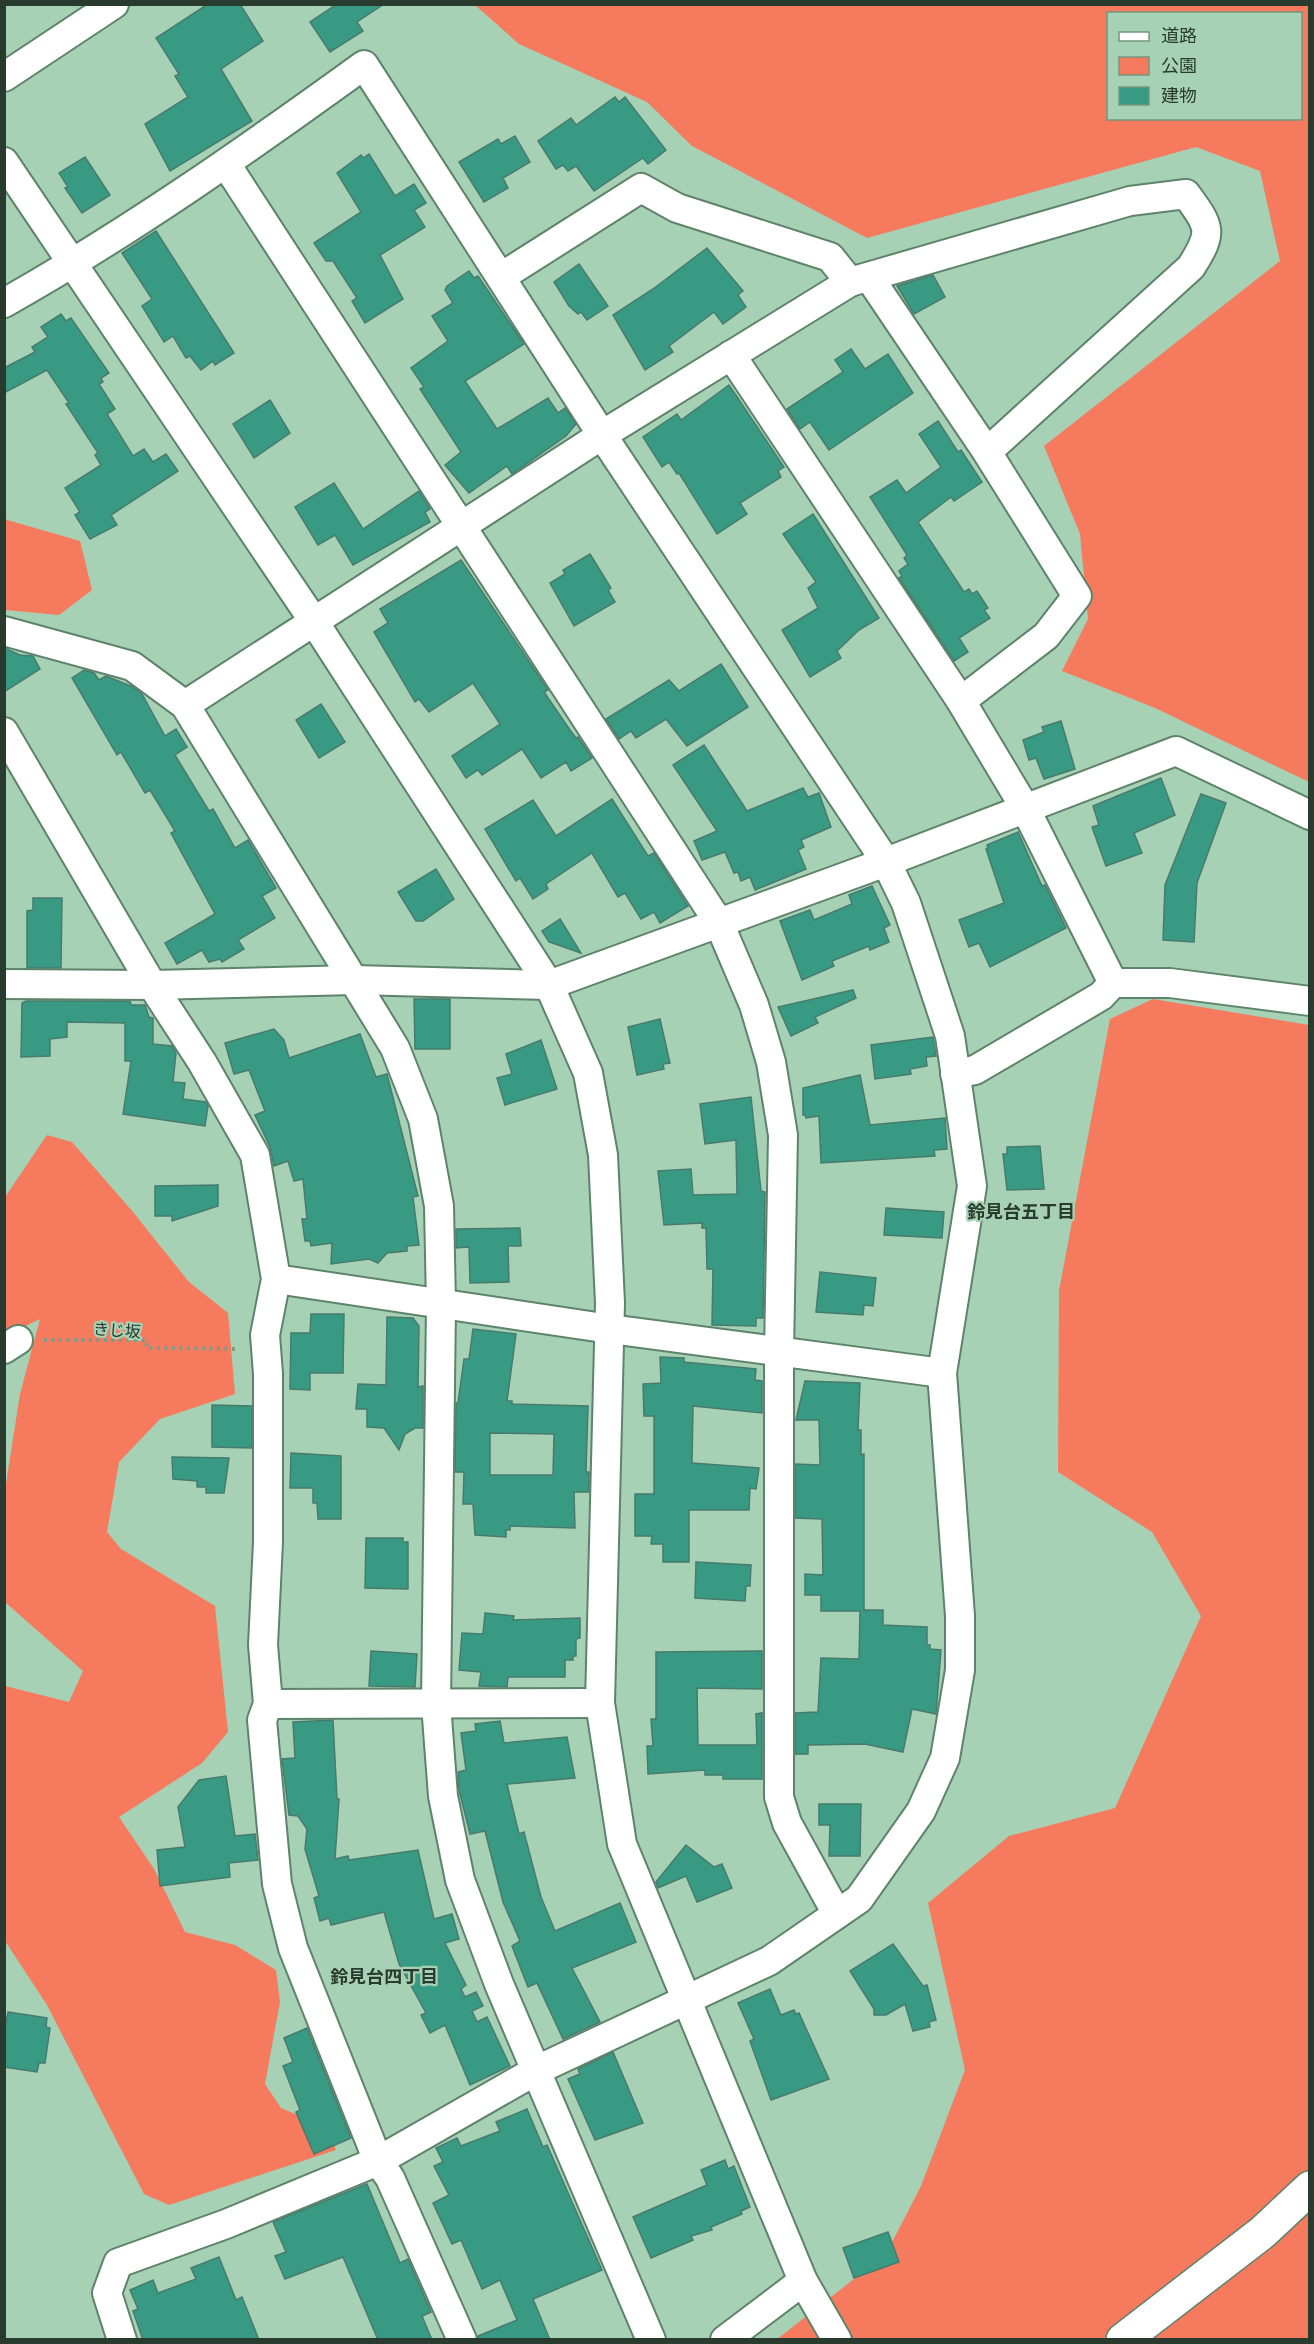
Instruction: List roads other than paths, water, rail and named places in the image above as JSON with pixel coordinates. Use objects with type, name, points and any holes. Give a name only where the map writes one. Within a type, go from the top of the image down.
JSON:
[{"type":"street","points":[[4,77],[114,4]]},
{"type":"street","points":[[4,303],[73,264],[226,164],[364,65],[602,435],[886,862],[906,903],[950,1036],[972,1186],[942,1373],[960,1616],[960,1670],[945,1758],[921,1811],[859,1899],[769,1961],[537,2070],[378,2161],[226,2224],[118,2263],[107,2292],[122,2340]]},
{"type":"street","points":[[4,162],[313,620],[549,985],[588,1073],[603,1155],[610,1329],[600,1703],[622,1844],[803,2281],[837,2340]]},
{"type":"street","points":[[226,164],[719,923],[754,1005],[771,1062],[783,1135],[779,1352],[779,1797],[787,1823],[837,1914]]},
{"type":"street","points":[[501,277],[641,188],[677,208],[830,257],[859,280],[987,452],[1077,596],[1046,636],[962,701]]},
{"type":"street","points":[[185,705],[602,435],[731,355],[859,280],[1130,201],[1186,194],[1207,222],[1206,244],[1191,267],[987,452]]},
{"type":"street","points":[[731,355],[962,701],[1025,808],[1113,983]]},
{"type":"street","points":[[4,631],[132,666],[185,705],[395,1048],[423,1119],[439,1206],[441,1305],[436,1704],[443,1796],[460,1880],[500,1984],[651,2340]]},
{"type":"street","points":[[4,732],[152,985],[202,1062],[255,1155],[276,1279],[266,1335],[268,1531],[263,1645],[268,1704],[262,1720],[277,1884],[293,1948],[378,2161],[390,2178],[462,2340]]},
{"type":"street","points":[[4,984],[152,985],[354,980],[549,985],[886,862],[1176,751],[1310,815]]},
{"type":"street","points":[[955,1074],[975,1070],[1101,996],[1113,983],[1170,983],[1310,1001]]},
{"type":"street","points":[[276,1279],[610,1329],[942,1373]]},
{"type":"street","points":[[268,1704],[600,1703]]},
{"type":"street","points":[[1123,2340],[1263,2232],[1310,2188]]},
{"type":"street","points":[[725,2340],[803,2281]]},
{"type":"district","name":"鈴見台五丁目","points":[[1021,1212]]},
{"type":"district","name":"鈴見台四丁目","points":[[384,1977]]}]
